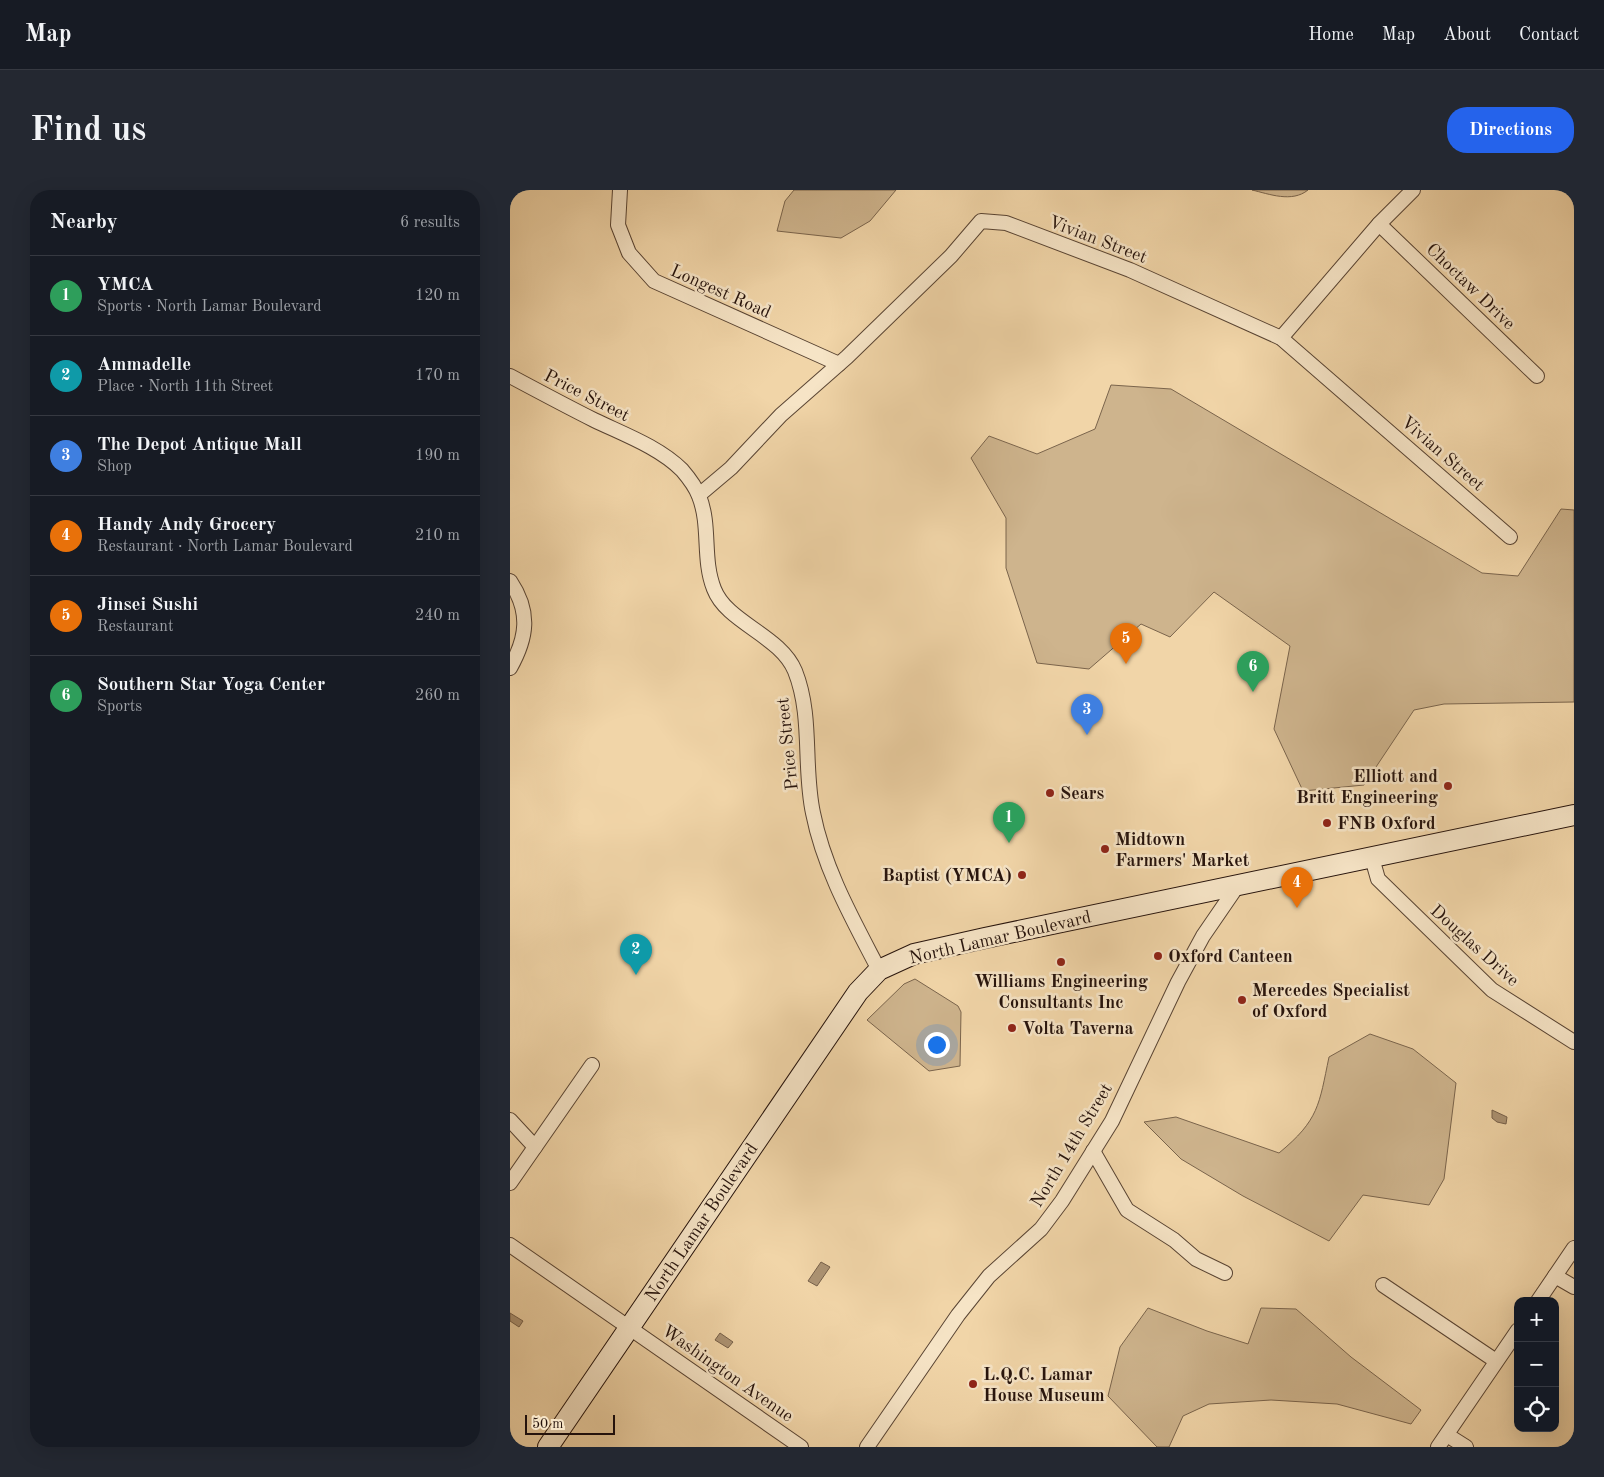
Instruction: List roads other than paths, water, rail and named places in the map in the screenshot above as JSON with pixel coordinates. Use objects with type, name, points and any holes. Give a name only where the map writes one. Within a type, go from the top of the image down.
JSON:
[{"type":"street","name":"Longest Road","points":[[620,190],[618,225],[629,254],[654,281],[839,364]]},
{"type":"street","points":[[1281,338],[1379,224],[1413,190]]},
{"type":"street","name":"Vivian Street","points":[[699,495],[731,468],[781,415],[839,364],[951,256],[981,221],[988,220],[1006,223],[1130,270],[1281,338],[1510,537]]},
{"type":"street","name":"Choctaw Drive","points":[[1379,224],[1537,376]]},
{"type":"street","name":"Price Street","points":[[510,376],[653,449],[682,470],[699,495],[707,522],[709,571],[714,590],[730,610],[771,641],[795,670],[806,707],[806,753],[814,816],[829,870],[879,970]]},
{"type":"street","points":[[510,581],[525,617],[522,648],[510,668]]},
{"type":"street","name":"North Lamar Boulevard","points":[[548,1447],[858,992],[879,970],[914,954],[1574,815]]},
{"type":"street","name":"Douglas Drive","points":[[1372,858],[1378,879],[1492,990],[1574,1042]]},
{"type":"street","name":"North 14th Street","points":[[866,1447],[942,1336],[989,1276],[1041,1229],[1062,1201],[1112,1121],[1178,982],[1203,936],[1238,886]]},
{"type":"street","points":[[510,1183],[592,1065]]},
{"type":"street","points":[[510,1120],[535,1147]]},
{"type":"street","points":[[1093,1151],[1126,1210],[1174,1240],[1196,1259],[1225,1273]]},
{"type":"street","name":"Washington Avenue","points":[[510,1246],[630,1327],[801,1447]]},
{"type":"street","points":[[1541,1297],[1574,1248]]},
{"type":"street","points":[[1555,1276],[1574,1287]]},
{"type":"street","points":[[1383,1286],[1496,1361]]},
{"type":"street","points":[[1438,1447],[1514,1336]]},
{"type":"street","points":[[1447,1435],[1466,1447]]},
{"type":"place","name":"Jinsei Sushi","points":[[1126,664]]},
{"type":"place","name":"Southern Star Yoga Center","points":[[1253,692]]},
{"type":"place","name":"The Depot Antique Mall","points":[[1087,735]]},
{"type":"place","name":"Elliott and Britt Engineering","points":[[1448,786]]},
{"type":"place","name":"Sears","points":[[1050,793]]},
{"type":"place","name":"FNB Oxford","points":[[1327,823]]},
{"type":"place","name":"YMCA","points":[[1009,843]]},
{"type":"place","name":"Midtown Farmers' Market","points":[[1105,849]]},
{"type":"place","name":"Baptist (YMCA)","points":[[1022,875]]},
{"type":"place","name":"Handy Andy Grocery","points":[[1297,908]]},
{"type":"place","name":"Oxford Canteen","points":[[1158,956]]},
{"type":"place","name":"Williams Engineering Consultants Inc","points":[[1061,962]]},
{"type":"place","name":"Ammadelle","points":[[636,975]]},
{"type":"place","name":"Mercedes Specialist of Oxford","points":[[1242,1000]]},
{"type":"place","name":"Volta Taverna","points":[[1012,1028]]},
{"type":"place","name":"L.Q.C. Lamar House Museum","points":[[973,1384]]}]
